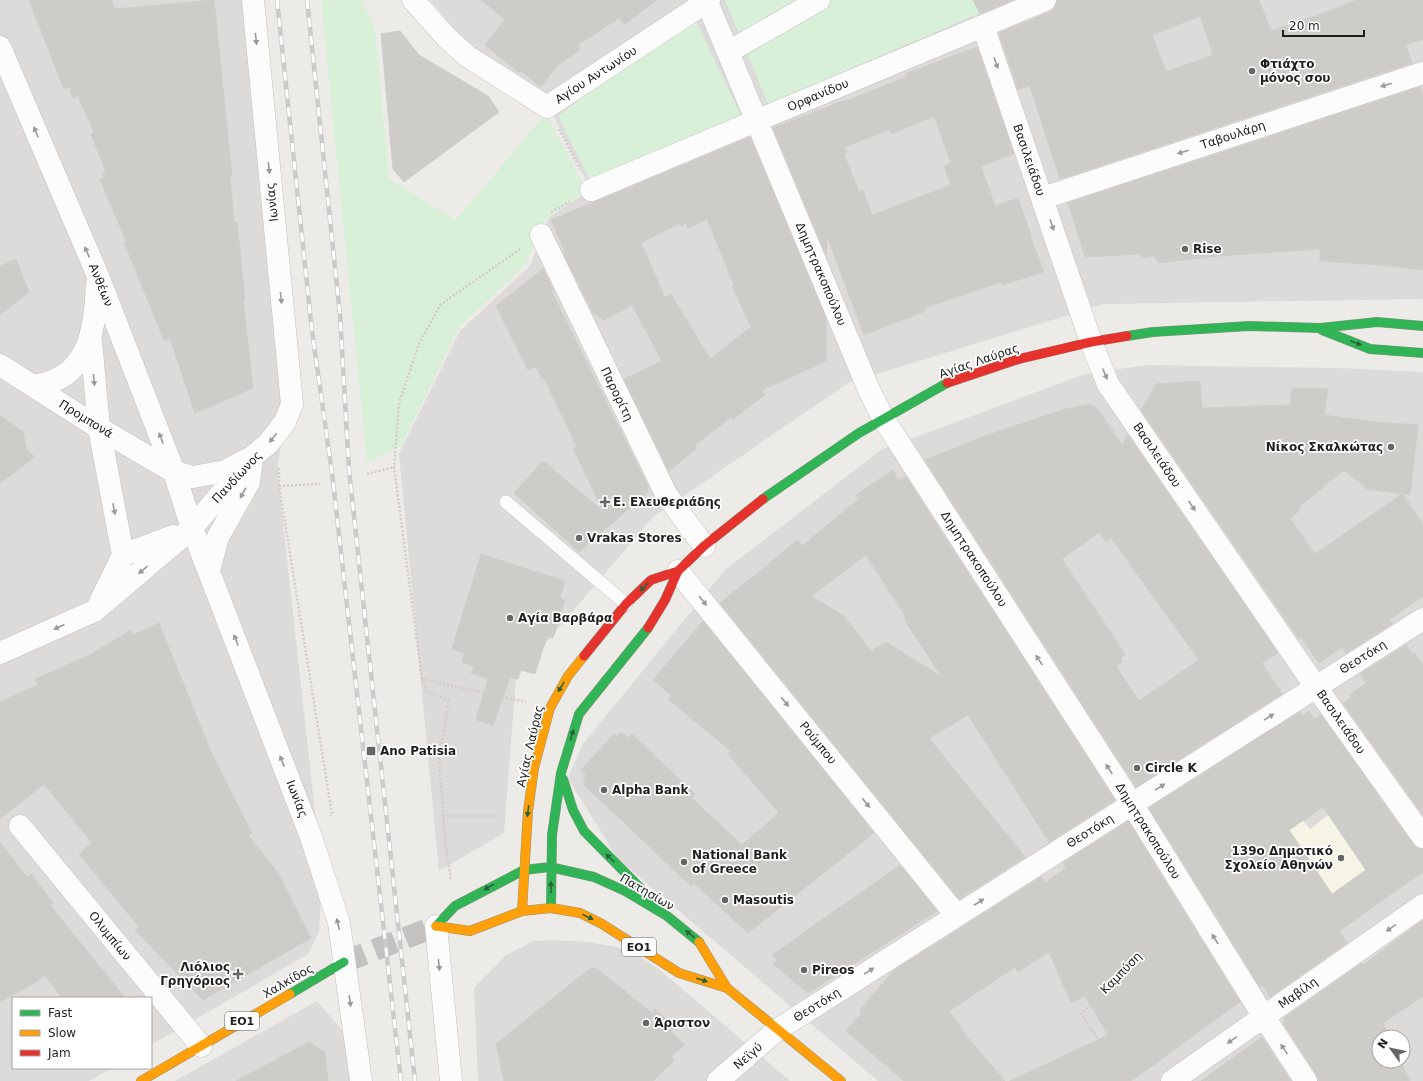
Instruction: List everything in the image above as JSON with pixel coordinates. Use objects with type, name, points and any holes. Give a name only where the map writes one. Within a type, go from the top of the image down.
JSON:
[{"type":"street","name":"Ιωνίας","points":[[252,0],[292,404]]},
{"type":"street","name":"Αγίου Αντωνίου","points":[[413,0],[447,38],[467,56],[547,107],[708,1]]},
{"type":"street","points":[[728,52],[819,0]]},
{"type":"street","name":"Ορφανίδου","points":[[591,190],[1045,0]]},
{"type":"street","name":"Δημητρακοπούλου","points":[[708,1],[756,122],[869,390],[883,418],[1132,804],[1264,1017],[1306,1081]]},
{"type":"street","name":"Βασιλειάδου","points":[[983,26],[1091,342],[1108,384],[1316,687],[1423,837]]},
{"type":"street","name":"Ανθέων","points":[[0,47],[98,276],[174,472],[192,528]]},
{"type":"street","name":"Ταβουλάρη","points":[[1043,198],[1423,73]]},
{"type":"street","name":"Παρορίτη","points":[[541,235],[666,494],[704,546]]},
{"type":"street","points":[[33,386],[47,384],[60,378],[84,356],[90,342],[96,311],[98,276]]},
{"type":"street","name":"Αγίας Λαύρας","points":[[551,908],[550,867],[552,835],[561,773],[579,714],[648,628],[664,600],[678,570],[704,546],[777,488],[883,418],[948,382],[1019,359],[1091,342],[1153,332],[1249,326],[1320,328],[1377,322],[1423,326]]},
{"type":"street","name":"Αγίας Λαύρας","points":[[1320,328],[1370,349],[1423,353]]},
{"type":"street","points":[[90,342],[99,428],[123,555],[106,594],[94,611]]},
{"type":"street","name":"Προμπονά","points":[[3,371],[33,386],[99,428],[174,472],[193,477],[226,471],[253,456]]},
{"type":"street","name":"Πανδίωνος","points":[[0,653],[94,611],[192,528],[253,456],[268,444],[285,422],[292,404]]},
{"type":"street","points":[[209,570],[218,537],[249,482],[253,456]]},
{"type":"street","name":"Ιωνίας","points":[[192,528],[311,837],[339,923],[361,1081]]},
{"type":"street","name":"Πανδίωνος","points":[[123,555],[192,528]]},
{"type":"street","name":"Αγίας Λαύρας","points":[[522,911],[526,825],[534,768],[550,708],[568,676],[626,604],[651,580],[678,570]]},
{"type":"street","name":"Ρούμπου","points":[[678,570],[957,916]]},
{"type":"street","name":"Θεοτόκη","points":[[777,1030],[1423,619]]},
{"type":"street","points":[[561,773],[573,810],[584,831],[667,916]]},
{"type":"street","name":"Ολυμπίων","points":[[20,826],[201,1046]]},
{"type":"street","name":"Πατησίων","points":[[524,870],[550,867],[594,877],[625,891],[667,916],[702,944],[727,988],[841,1081]]},
{"type":"street","name":"ΕΟ1","points":[[436,926],[455,906],[524,870]]},
{"type":"street","name":"Μαβίλη","points":[[1172,1081],[1423,906]]},
{"type":"street","name":"Πατησίων","points":[[522,911],[551,908],[580,913],[602,924],[679,973],[727,988]]},
{"type":"street","name":"ΕΟ1","points":[[436,926],[470,931],[522,911]]},
{"type":"street","points":[[436,926],[451,1081]]},
{"type":"street","name":"Χαλκίδος","points":[[141,1081],[344,962]]},
{"type":"street","name":"Νεϊγύ","points":[[718,1081],[777,1030]]},
{"type":"lane","points":[[506,502],[626,604]]},
{"type":"path","points":[[455,906],[446,850],[439,760],[449,700],[427,692],[422,679],[394,467],[399,403],[420,344],[440,305],[541,235],[547,228],[545,215],[591,190],[547,107]]},
{"type":"path","points":[[278,464],[279,486],[332,814],[311,837]]},
{"type":"path","points":[[367,474],[394,467]]},
{"type":"path","points":[[279,486],[320,484]]},
{"type":"path","points":[[422,679],[550,708]]},
{"type":"path","points":[[443,816],[498,816]]},
{"type":"path","name":"Καμπύση","points":[[1071,843],[1144,952],[1081,1014],[1126,1081]]},
{"type":"shaded area","points":[[0,0],[247,0],[286,409],[278,464],[279,486],[322,875],[319,932],[308,954],[152,1044],[152,997],[12,997],[12,1069],[110,1069],[89,1081],[0,1081]]},
{"type":"shaded area","points":[[430,0],[1423,0],[1423,299],[1104,304],[848,383],[653,517],[516,678],[504,833],[439,871],[399,454],[460,331],[530,266],[549,217],[591,190],[546,101],[475,53]]},
{"type":"shaded area","points":[[1146,365],[1338,368],[1423,372],[1423,1081],[878,1081],[617,858],[568,778],[583,744],[725,570],[881,450],[1082,375]]},
{"type":"shaded area","name":"139ο Δημοτικό Σχολείο Αθηνών","points":[[1337,808],[1423,872],[1344,927],[1325,900],[1258,850],[1297,813],[1310,829]]},
{"type":"shaded area","points":[[554,940],[588,942],[616,947],[637,955],[660,970],[790,1081],[478,1081],[474,988],[506,955],[534,941]]},
{"type":"shaded area","points":[[317,1001],[344,1032],[350,1081],[175,1081]]},
{"type":"green space","points":[[321,0],[361,0],[375,28],[389,179],[456,220],[546,113],[587,191],[548,217],[525,265],[458,329],[401,446],[367,463]]},
{"type":"green space","points":[[725,0],[973,0],[980,13],[768,104]]},
{"type":"green space","points":[[693,15],[741,116],[591,182],[558,116]]},
{"type":"building","points":[[29,0],[111,0],[115,9],[214,0],[232,176],[230,176],[234,222],[237,222],[245,300],[243,300],[253,388],[195,413],[170,338],[164,340],[124,242],[126,241],[100,179],[104,177],[103,173],[106,172],[91,134],[94,132],[78,96],[73,98],[69,87],[64,89]]},
{"type":"building","points":[[481,0],[657,0],[624,25],[619,18],[578,45],[580,49],[556,67],[541,87],[521,71],[519,73],[485,45],[505,19]]},
{"type":"building","points":[[973,0],[1013,0],[980,14]]},
{"type":"building","points":[[1057,0],[1259,0],[1271,31],[1357,0],[1423,0],[1423,39],[1406,45],[1412,63],[1060,179],[1030,86],[1018,89],[999,33],[1050,12],[1055,7]],"holes":[[[1200,16],[1213,55],[1166,72],[1152,35]]]},
{"type":"building","points":[[400,31],[419,55],[488,96],[499,112],[404,182],[393,169],[381,34]]},
{"type":"building","points":[[977,47],[1014,154],[981,166],[995,206],[1018,198],[1044,272],[1002,285],[1001,282],[924,308],[925,311],[864,335],[827,236],[826,255],[773,128],[906,77],[905,74]],"holes":[[[934,116],[951,163],[944,166],[951,185],[872,215],[863,190],[859,192],[844,154],[847,152],[844,147],[889,130],[891,134]]]},
{"type":"building","points":[[1420,87],[1423,96],[1423,270],[1380,265],[1320,261],[1320,249],[1218,256],[1159,263],[1154,256],[1142,258],[1141,254],[1085,257],[1068,203]]},
{"type":"building","points":[[750,137],[826,318],[826,361],[762,390],[765,395],[733,419],[731,417],[695,445],[697,448],[669,471],[624,379],[662,361],[632,305],[604,320],[593,313],[563,253],[565,252],[551,220]],"holes":[[[707,219],[734,285],[732,286],[751,327],[710,359],[671,294],[665,298],[641,243],[680,223],[681,226],[686,223],[688,228]]]},
{"type":"building","points":[[16,259],[29,292],[0,315],[0,266]]},
{"type":"building","points":[[543,269],[554,292],[551,290],[649,488],[647,489],[648,492],[579,552],[514,493],[543,461],[603,511],[573,448],[577,447],[544,378],[542,379],[536,367],[528,370],[496,306]]},
{"type":"building","points":[[1200,381],[1202,408],[1290,405],[1292,388],[1328,389],[1324,415],[1376,422],[1418,425],[1410,495],[1403,494],[1423,525],[1423,596],[1389,620],[1392,624],[1346,653],[1342,647],[1319,663],[1301,638],[1299,639],[1141,410],[1156,384]],"holes":[[[1344,470],[1367,489],[1402,494],[1315,554],[1290,518],[1300,510],[1298,508]]]},
{"type":"building","points":[[1090,404],[1099,410],[1122,445],[1128,435],[1278,653],[1262,663],[1282,694],[1136,787],[925,460],[985,436],[1061,410]],"holes":[[[1099,532],[1106,542],[1111,538],[1199,660],[1139,701],[1116,666],[1122,662],[1121,658],[1125,654],[1062,559]]]},
{"type":"building","points":[[0,415],[23,432],[27,451],[35,457],[0,483]]},
{"type":"building","points":[[893,470],[898,480],[906,477],[1115,800],[1049,842],[968,715],[929,738],[1025,857],[959,899],[720,603],[797,540],[802,546],[859,499],[856,495]],"holes":[[[866,555],[905,616],[905,621],[942,677],[886,642],[871,651],[844,616],[811,596]]]},
{"type":"building","name":"Αγία Βαρβάρα","points":[[481,554],[565,581],[560,598],[565,600],[553,638],[547,636],[535,674],[521,670],[518,679],[510,677],[493,725],[476,720],[488,679],[471,673],[474,666],[462,662],[464,653],[452,649]]},
{"type":"building","points":[[703,621],[874,833],[748,933],[694,883],[691,886],[583,784],[586,781],[583,778],[586,774],[581,770],[614,734],[617,737],[621,732],[628,738],[632,734],[695,794],[692,798],[742,845],[779,813],[728,754],[731,751],[668,699],[671,695],[653,680]]},
{"type":"building","points":[[159,623],[211,752],[252,833],[248,835],[278,873],[311,938],[203,1000],[135,930],[139,927],[79,854],[92,843],[44,784],[0,819],[0,702],[38,685],[35,679],[90,655],[131,630],[133,635]]},
{"type":"building","points":[[1406,645],[1412,654],[1414,652],[1423,665],[1423,815],[1343,703],[1351,698],[1349,695],[1366,683],[1360,674]]},
{"type":"building","points":[[1309,711],[1314,719],[1321,715],[1413,844],[1417,848],[1423,849],[1423,872],[1339,931],[1347,943],[1270,997],[1263,985],[1260,987],[1149,808],[1296,714],[1300,712],[1303,716]],"holes":[[[1323,807],[1366,870],[1332,894],[1289,830]]]},
{"type":"building","points":[[1128,821],[1240,1002],[1131,1081],[1010,1081],[1108,1035],[1085,996],[1071,1003],[1049,952],[1018,972],[1015,967],[949,1011],[969,1039],[1005,1081],[904,1081],[846,1031],[862,1013],[860,1010],[894,970],[1041,877],[1045,883],[1066,868],[1063,863]]},
{"type":"building","points":[[0,842],[27,877],[31,874],[53,903],[50,905],[124,997],[61,997],[45,975],[38,981],[0,1002]]},
{"type":"building","points":[[900,865],[937,911],[808,993],[773,964],[777,960],[772,955]]},
{"type":"building","points":[[1423,920],[1423,996],[1383,1023],[1386,1029],[1371,1029],[1371,1069],[1404,1069],[1410,1081],[1318,1081],[1316,1074],[1283,1023],[1285,1021],[1284,1018],[1362,963],[1363,965]]},
{"type":"building","points":[[596,968],[652,1013],[655,1009],[675,1027],[671,1031],[685,1045],[671,1056],[674,1061],[653,1081],[504,1081],[496,1044],[589,969]]},
{"type":"building","points":[[1262,1037],[1291,1081],[1201,1081]]},
{"type":"building","points":[[309,1042],[325,1052],[328,1081],[236,1081]]},
{"type":"tunnel","points":[[344,962],[436,926]]},
{"type":"railway","points":[[277,0],[312,331],[332,473],[401,1081]]},
{"type":"railway","points":[[307,0],[340,315],[349,470],[415,1081]]},
{"type":"traffic: fast","points":[[1127,336],[1153,332],[1249,326],[1320,328],[1377,322],[1423,326]]},
{"type":"traffic: fast","points":[[1322,330],[1370,349],[1423,353]]},
{"type":"traffic: fast","points":[[763,499],[859,433],[947,383]]},
{"type":"traffic: fast","points":[[551,908],[552,835],[561,773],[579,714],[648,628]]},
{"type":"traffic: fast","points":[[563,779],[573,810],[584,831],[658,906]]},
{"type":"traffic: fast","points":[[436,926],[455,906],[524,870],[550,867],[594,877],[625,891],[667,916],[699,942]]},
{"type":"traffic: fast","points":[[290,994],[344,962]]},
{"type":"traffic: slow","points":[[522,911],[528,811],[534,768],[550,708],[568,676],[584,656]]},
{"type":"traffic: slow","points":[[436,926],[470,931],[522,911],[551,908],[580,913],[602,924],[679,973],[727,988]]},
{"type":"traffic: slow","points":[[699,942],[727,988],[841,1081]]},
{"type":"traffic: slow","points":[[141,1081],[290,994]]},
{"type":"traffic: jam","points":[[947,383],[1019,359],[1091,342],[1127,336]]},
{"type":"traffic: jam","points":[[648,628],[665,600],[678,571],[704,546],[763,499]]},
{"type":"traffic: jam","points":[[584,656],[626,604],[651,580],[678,571]]},
{"type":"place","name":"Φτιάχτο μόνος σου","points":[[1252,71]]},
{"type":"place","name":"Rise","points":[[1185,249]]},
{"type":"place","name":"Νίκος Σκαλκώτας","points":[[1391,447]]},
{"type":"place","name":"Ε. Ελευθεριάδης","points":[[605,502]]},
{"type":"place","name":"Vrakas Stores","points":[[579,538]]},
{"type":"place","name":"Αγία Βαρβάρα","points":[[510,618]]},
{"type":"place","name":"Ano Patisia","points":[[371,751]]},
{"type":"place","name":"Circle K","points":[[1137,768]]},
{"type":"place","name":"Alpha Bank","points":[[604,790]]},
{"type":"place","name":"139ο Δημοτικό Σχολείο Αθηνών","points":[[1341,858]]},
{"type":"place","name":"National Bank of Greece","points":[[684,862]]},
{"type":"place","name":"Masoutis","points":[[725,900]]},
{"type":"place","name":"Pireos","points":[[804,970]]},
{"type":"place","name":"Λιόλιος Γρηγόριος","points":[[238,974]]},
{"type":"place","name":"Άριστον","points":[[646,1023]]}]
